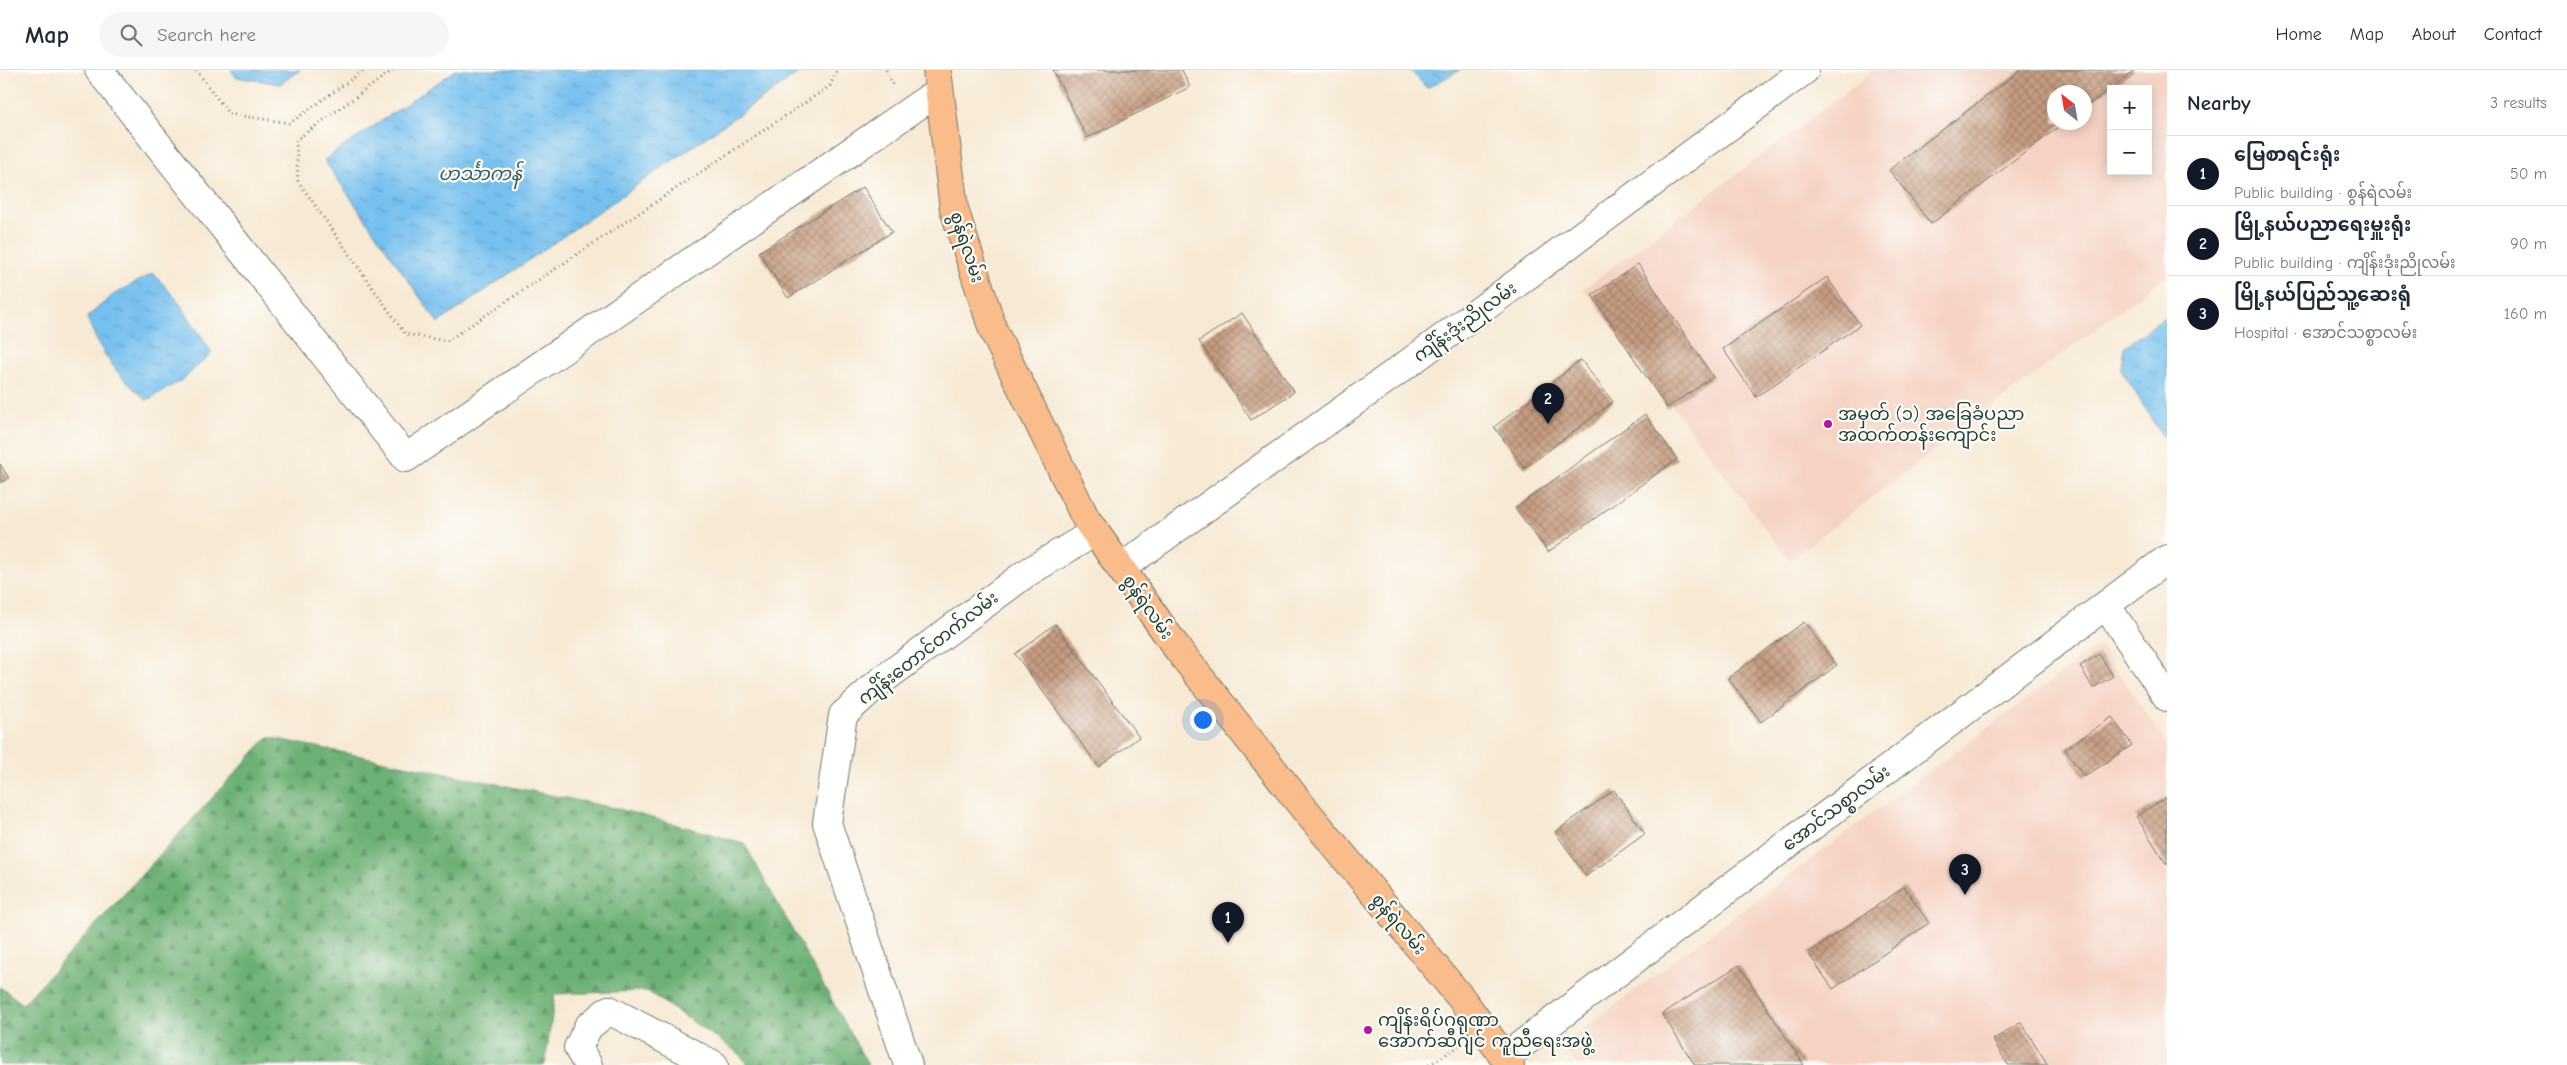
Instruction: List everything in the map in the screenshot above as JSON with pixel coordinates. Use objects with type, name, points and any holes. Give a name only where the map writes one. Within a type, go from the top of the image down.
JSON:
[{"type":"main road","name":"စွန်ရဲလမ်း","points":[[938,81],[954,209],[993,330],[1086,519],[1179,651],[1302,806],[1461,998],[1508,1061]]},
{"type":"street","points":[[99,70],[406,458],[938,81]]},
{"type":"street","name":"ကျိန်းဒုံးညိုလမ်း","points":[[1121,568],[1413,360],[1805,70]]},
{"type":"street","name":"ကျိန်းတောင်တက်လမ်း","points":[[908,1065],[827,823],[844,715],[877,684],[1025,574],[1095,532]]},
{"type":"street","name":"အောင်သစ္စာလမ်း","points":[[1508,1061],[2167,559]]},
{"type":"street","points":[[2106,605],[2167,697]]},
{"type":"street","points":[[588,1065],[578,1048],[588,1028],[610,1010],[714,1065]]},
{"type":"path","points":[[196,70],[229,114],[290,123],[364,70]]},
{"type":"path","points":[[393,70],[296,140],[298,181],[405,334],[447,341],[830,86],[837,70]]},
{"type":"shaded area","name":"အမှတ် (၁) အခြေခံပညာ အထက်တန်းကျောင်း","points":[[1875,70],[2167,70],[2167,275],[1789,560],[1584,289]]},
{"type":"shaded area","points":[[2099,645],[2167,744],[2167,1065],[1577,1065],[1561,1045]]},
{"type":"green space","points":[[268,737],[619,809],[744,843],[868,1065],[748,1065],[737,1052],[647,991],[555,994],[545,1065],[0,1065],[0,987],[23,1004]]},
{"type":"water","points":[[231,70],[300,70],[280,84],[236,77]]},
{"type":"water","name":"ဟင်္သာကန်","points":[[456,70],[803,70],[438,323],[324,160]]},
{"type":"water","points":[[1410,70],[1460,70],[1427,88]]},
{"type":"water","points":[[153,273],[178,301],[212,353],[182,380],[147,400],[127,382],[111,363],[98,342],[87,317],[113,295]]},
{"type":"water","points":[[2167,316],[2167,444],[2121,369],[2124,347]]},
{"type":"building","points":[[1053,70],[1182,70],[1190,87],[1087,138]]},
{"type":"building","points":[[2021,70],[2135,70],[2115,85],[2107,85],[2107,91],[2092,102],[2092,85],[2047,85],[2047,130],[2054,130],[1931,224],[1889,170]]},
{"type":"building","points":[[863,187],[892,232],[788,298],[759,252]]},
{"type":"building","points":[[1638,264],[1713,377],[1667,408],[1592,295]]},
{"type":"building","points":[[1827,277],[1860,325],[1756,397],[1723,349]]},
{"type":"building","points":[[1242,313],[1294,392],[1251,420],[1199,341]]},
{"type":"building","points":[[1581,360],[1613,402],[1525,468],[1494,427]]},
{"type":"building","points":[[1645,414],[1677,459],[1548,552],[1515,508]]},
{"type":"building","points":[[0,464],[9,478],[0,483]]},
{"type":"building","points":[[1804,622],[1837,665],[1761,722],[1728,678]]},
{"type":"building","points":[[1055,624],[1139,737],[1099,767],[1015,654]]},
{"type":"building","points":[[2099,654],[2113,676],[2093,688],[2080,666]]},
{"type":"building","points":[[2112,717],[2132,745],[2084,777],[2065,749]]},
{"type":"building","points":[[1614,790],[1645,834],[1586,876],[1555,832]]},
{"type":"building","points":[[2167,797],[2167,865],[2136,816]]},
{"type":"building","points":[[1904,887],[1929,923],[1833,989],[1808,953]]},
{"type":"building","points":[[1739,965],[1804,1065],[1695,1065],[1662,1014]]},
{"type":"building","points":[[2021,1022],[2048,1065],[2008,1065],[1993,1040]]},
{"type":"place","name":"မြို့နယ်ပညာရေးမှူးရုံး","points":[[1548,424]]},
{"type":"place","name":"အမှတ် (၁) အခြေခံပညာ အထက်တန်းကျောင်း","points":[[1828,424]]},
{"type":"place","name":"မြို့နယ်ပြည်သူ့ဆေးရုံ","points":[[1965,895]]},
{"type":"place","name":"မြေစာရင်းရုံး","points":[[1228,943]]},
{"type":"place","name":"ကျိန်းရိပ်ဂရုဏာ အောက်ဆီဂျင် ကူညီရေးအဖွဲ့","points":[[1368,1030]]}]
